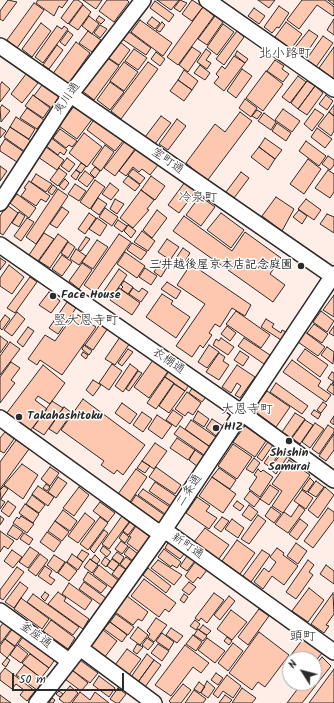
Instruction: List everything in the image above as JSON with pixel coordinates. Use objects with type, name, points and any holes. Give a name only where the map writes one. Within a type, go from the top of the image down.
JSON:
[{"type":"street","name":"夷川通","points":[[0,203],[70,95],[143,0]]},
{"type":"street","points":[[207,0],[334,89]]},
{"type":"street","name":"室町通","points":[[0,46],[333,276]]},
{"type":"street","name":"衣棚通","points":[[0,245],[242,413],[334,480]]},
{"type":"street","name":"二条通","points":[[37,703],[80,648],[162,533],[333,276]]},
{"type":"street","name":"新町通","points":[[0,418],[154,530],[170,534],[334,652]]},
{"type":"street","name":"釜座通","points":[[0,611],[69,661]]},
{"type":"street","points":[[80,648],[154,703]]},
{"type":"building","points":[[8,0],[17,2],[3,21],[0,19],[0,11]]},
{"type":"building","points":[[38,0],[68,0],[62,8],[59,6],[54,16],[36,3]]},
{"type":"building","points":[[74,0],[78,0],[83,4],[68,24],[61,18]]},
{"type":"building","points":[[83,0],[102,0],[96,9]]},
{"type":"building","points":[[107,0],[127,0],[129,2],[114,22],[99,11]]},
{"type":"building","points":[[157,0],[179,0],[171,10]]},
{"type":"building","points":[[180,0],[187,3],[180,12],[174,8]]},
{"type":"building","points":[[192,0],[203,7],[192,21],[182,14]]},
{"type":"building","points":[[258,0],[275,0],[269,8]]},
{"type":"building","points":[[302,0],[325,0],[334,7],[334,15],[333,16],[317,5],[299,29],[287,20]]},
{"type":"building","points":[[328,0],[334,0],[334,5]]},
{"type":"building","points":[[155,1],[174,15],[169,22],[150,8]]},
{"type":"building","points":[[34,3],[44,10],[17,48],[7,40]]},
{"type":"building","points":[[83,5],[91,12],[78,30],[69,24]]},
{"type":"building","points":[[279,6],[289,13],[279,28],[277,27],[272,33],[264,27]]},
{"type":"building","points":[[203,7],[214,16],[178,65],[167,57]]},
{"type":"building","points":[[254,8],[265,16],[259,24],[248,16]]},
{"type":"building","points":[[89,16],[99,24],[92,34],[82,26]]},
{"type":"building","points":[[99,16],[105,20],[101,24],[96,20]]},
{"type":"building","points":[[215,16],[223,22],[207,45],[198,39]]},
{"type":"building","points":[[152,17],[160,23],[155,29],[147,23]]},
{"type":"building","points":[[334,19],[334,35],[327,30]]},
{"type":"building","points":[[140,20],[172,43],[163,56],[131,32]]},
{"type":"building","points":[[162,22],[165,25],[160,32],[156,30]]},
{"type":"building","points":[[286,22],[302,34],[291,49],[275,37]]},
{"type":"building","points":[[41,23],[51,31],[32,57],[22,49]]},
{"type":"building","points":[[223,24],[234,32],[217,55],[207,47]]},
{"type":"building","points":[[100,25],[107,29],[100,38],[94,33]]},
{"type":"building","points":[[57,26],[62,29],[64,26],[68,29],[43,63],[35,57]]},
{"type":"building","points":[[309,30],[318,36],[303,58],[292,51]]},
{"type":"building","points":[[68,31],[73,35],[65,46],[60,42]]},
{"type":"building","points":[[88,31],[101,40],[92,52],[79,43]]},
{"type":"building","points":[[128,31],[151,48],[146,55],[122,39]]},
{"type":"building","points":[[237,31],[244,37],[224,65],[216,59]]},
{"type":"building","points":[[323,36],[333,43],[316,67],[306,60]]},
{"type":"building","points":[[119,41],[130,50],[119,65],[107,57]]},
{"type":"building","points":[[76,42],[90,53],[67,86],[52,75]]},
{"type":"building","points":[[57,45],[63,50],[49,69],[43,65]]},
{"type":"building","points":[[192,47],[201,53],[188,72],[179,65]]},
{"type":"building","points":[[334,47],[334,79],[319,68]]},
{"type":"building","points":[[134,49],[147,58],[138,70],[125,61]]},
{"type":"building","points":[[206,49],[211,53],[206,60],[211,63],[207,69],[197,62]]},
{"type":"building","points":[[237,51],[248,59],[245,63],[235,55]]},
{"type":"building","points":[[156,52],[165,59],[160,66],[151,59]]},
{"type":"building","points":[[234,56],[245,63],[224,91],[214,83],[219,77],[216,74],[222,66],[225,69]]},
{"type":"building","points":[[106,57],[119,66],[94,100],[81,90]]},
{"type":"building","points":[[275,60],[284,66],[282,69],[289,74],[283,82],[267,71]]},
{"type":"building","points":[[124,62],[138,72],[124,91],[110,81]]},
{"type":"building","points":[[148,62],[158,69],[121,119],[111,111]]},
{"type":"building","points":[[200,65],[210,73],[205,80],[194,73]]},
{"type":"building","points":[[242,69],[252,76],[236,98],[227,91]]},
{"type":"building","points":[[184,70],[198,81],[192,90],[178,80]]},
{"type":"building","points":[[266,71],[283,84],[263,111],[246,98]]},
{"type":"building","points":[[26,74],[38,83],[22,103],[11,94]]},
{"type":"building","points":[[298,76],[306,82],[290,103],[282,97]]},
{"type":"building","points":[[178,80],[192,90],[184,101],[170,91]]},
{"type":"building","points":[[307,81],[315,86],[298,109],[291,103]]},
{"type":"building","points":[[2,82],[10,89],[0,102],[0,85]]},
{"type":"building","points":[[110,82],[124,92],[110,110],[97,100]]},
{"type":"building","points":[[42,85],[59,97],[52,108],[34,96]]},
{"type":"building","points":[[315,86],[323,93],[307,115],[298,109]]},
{"type":"building","points":[[33,95],[50,108],[43,118],[25,106]]},
{"type":"building","points":[[326,95],[333,101],[327,110],[319,104]]},
{"type":"building","points":[[245,99],[257,108],[251,117],[239,108]]},
{"type":"building","points":[[2,105],[10,111],[1,122],[0,108]]},
{"type":"building","points":[[75,105],[93,118],[77,139],[59,126]]},
{"type":"building","points":[[334,105],[334,116],[329,112]]},
{"type":"building","points":[[27,108],[44,120],[37,129],[20,118]]},
{"type":"building","points":[[283,109],[300,121],[292,132],[275,120]]},
{"type":"building","points":[[315,109],[324,115],[312,131],[304,124]]},
{"type":"building","points":[[257,110],[262,113],[257,119],[252,116]]},
{"type":"building","points":[[240,112],[252,121],[207,181],[186,163],[215,124],[225,132]]},
{"type":"building","points":[[329,112],[334,116],[334,131],[331,136],[318,126]]},
{"type":"building","points":[[264,113],[276,122],[271,130],[258,121]]},
{"type":"building","points":[[161,116],[171,123],[155,144],[145,137]]},
{"type":"building","points":[[16,117],[35,129],[29,139],[10,127]]},
{"type":"building","points":[[95,118],[124,140],[115,151],[87,130]]},
{"type":"building","points":[[177,119],[186,126],[168,150],[159,144]]},
{"type":"building","points":[[277,123],[291,133],[286,141],[272,131]]},
{"type":"building","points":[[0,127],[6,131],[0,138]]},
{"type":"building","points":[[10,127],[31,141],[24,151],[4,137]]},
{"type":"building","points":[[317,128],[332,139],[325,148],[311,137]]},
{"type":"building","points":[[60,129],[77,141],[72,147],[69,145],[66,148],[53,138]]},
{"type":"building","points":[[84,133],[102,147],[87,167],[69,153]]},
{"type":"building","points":[[50,137],[67,150],[64,155],[60,152],[58,155],[45,145]]},
{"type":"building","points":[[265,138],[282,150],[275,159],[259,147]]},
{"type":"building","points":[[5,139],[24,152],[17,162],[0,151],[0,147]]},
{"type":"building","points":[[125,141],[135,149],[115,176],[104,168]]},
{"type":"building","points":[[306,141],[326,156],[319,166],[299,151]]},
{"type":"building","points":[[105,145],[114,152],[101,171],[92,164]]},
{"type":"building","points":[[46,147],[64,160],[57,170],[38,157]]},
{"type":"building","points":[[259,147],[275,159],[268,170],[251,157]]},
{"type":"building","points":[[136,149],[158,165],[150,175],[142,169],[139,172],[133,167],[126,176],[119,171]]},
{"type":"building","points":[[328,156],[334,160],[334,165],[330,170],[322,164]]},
{"type":"building","points":[[67,158],[75,164],[69,172],[61,166]]},
{"type":"building","points":[[308,159],[321,169],[304,194],[290,184]]},
{"type":"building","points":[[81,163],[86,166],[81,173],[76,170]]},
{"type":"building","points":[[0,166],[7,171],[0,181]]},
{"type":"building","points":[[95,167],[100,171],[95,178],[90,173]]},
{"type":"building","points":[[59,168],[67,174],[58,186],[50,180]]},
{"type":"building","points":[[133,169],[145,178],[140,184],[128,175]]},
{"type":"building","points":[[76,170],[80,173],[76,180],[71,176]]},
{"type":"building","points":[[328,170],[334,174],[334,192],[330,198],[315,188]]},
{"type":"building","points":[[85,171],[94,178],[87,187],[78,180]]},
{"type":"building","points":[[241,172],[249,178],[234,198],[226,192]]},
{"type":"building","points":[[36,174],[52,184],[46,192],[31,182]]},
{"type":"building","points":[[128,176],[140,185],[135,191],[123,182]]},
{"type":"building","points":[[151,176],[165,186],[155,200],[141,190]]},
{"type":"building","points":[[65,179],[69,183],[64,190],[59,186]]},
{"type":"building","points":[[95,180],[105,187],[90,209],[80,202]]},
{"type":"building","points":[[29,181],[50,196],[46,202],[41,199],[36,206],[21,196]]},
{"type":"building","points":[[185,182],[196,191],[179,213],[168,205]]},
{"type":"building","points":[[110,183],[119,190],[111,200],[102,194]]},
{"type":"building","points":[[75,184],[86,191],[79,201],[68,194]]},
{"type":"building","points":[[53,185],[57,188],[52,195],[48,192]]},
{"type":"building","points":[[58,189],[68,196],[36,244],[26,237]]},
{"type":"building","points":[[141,190],[154,200],[147,209],[149,210],[133,228],[120,218]]},
{"type":"building","points":[[17,194],[36,208],[29,218],[10,203]]},
{"type":"building","points":[[200,196],[215,207],[201,226],[186,215]]},
{"type":"building","points":[[276,197],[294,209],[282,231],[262,216]]},
{"type":"building","points":[[98,198],[107,204],[99,215],[91,209]]},
{"type":"building","points":[[115,199],[124,204],[117,214],[110,209]]},
{"type":"building","points":[[306,199],[321,210],[314,220],[298,209]]},
{"type":"building","points":[[7,205],[18,213],[3,235],[0,233],[0,216]]},
{"type":"building","points":[[62,207],[69,212],[57,228],[50,224]]},
{"type":"building","points":[[105,208],[118,217],[112,226],[99,217]]},
{"type":"building","points":[[157,210],[167,218],[152,238],[143,230]]},
{"type":"building","points":[[299,210],[307,216],[302,224],[293,217]]},
{"type":"building","points":[[19,212],[25,216],[19,227],[12,223]]},
{"type":"building","points":[[89,213],[96,218],[85,234],[78,229]]},
{"type":"building","points":[[221,213],[244,230],[231,248],[207,230]]},
{"type":"building","points":[[327,214],[334,217],[334,233],[320,224]]},
{"type":"building","points":[[184,216],[232,251],[245,232],[281,258],[270,274],[285,285],[273,302],[173,231]]},
{"type":"building","points":[[27,218],[34,222],[21,241],[14,236]]},
{"type":"building","points":[[97,218],[107,225],[100,236],[89,229]]},
{"type":"building","points":[[118,220],[127,226],[122,232],[114,226]]},
{"type":"building","points":[[128,225],[136,231],[131,238],[124,231]]},
{"type":"building","points":[[142,231],[155,241],[148,251],[134,242]]},
{"type":"building","points":[[44,233],[54,239],[38,261],[29,255]]},
{"type":"building","points":[[58,234],[68,241],[50,268],[39,261]]},
{"type":"building","points":[[119,234],[131,242],[95,293],[84,285]]},
{"type":"building","points":[[86,237],[90,239],[81,251],[78,249]]},
{"type":"building","points":[[167,239],[179,247],[170,260],[158,252]]},
{"type":"building","points":[[97,240],[108,247],[93,269],[82,262]]},
{"type":"building","points":[[68,242],[75,247],[68,258],[61,253]]},
{"type":"building","points":[[132,243],[147,252],[141,260],[127,250]]},
{"type":"building","points":[[183,248],[190,253],[184,263],[176,258]]},
{"type":"building","points":[[76,249],[86,256],[79,265],[70,259]]},
{"type":"building","points":[[125,252],[145,266],[137,278],[117,264]]},
{"type":"building","points":[[62,255],[72,262],[62,276],[52,269]]},
{"type":"building","points":[[0,258],[6,262],[0,270]]},
{"type":"building","points":[[161,261],[168,266],[161,277],[154,272]]},
{"type":"building","points":[[82,263],[92,270],[79,289],[69,281]]},
{"type":"building","points":[[191,264],[251,305],[245,316],[232,308],[220,327],[215,324],[209,333],[212,335],[203,348],[200,345],[192,357],[176,346],[205,304],[177,285]]},
{"type":"building","points":[[9,265],[24,277],[12,294],[0,286],[0,278]]},
{"type":"building","points":[[145,268],[157,276],[151,285],[139,277]]},
{"type":"building","points":[[119,269],[127,275],[112,297],[104,291]]},
{"type":"building","points":[[30,277],[37,282],[15,313],[7,308]]},
{"type":"building","points":[[124,281],[133,287],[128,294],[121,289],[123,287],[121,285]]},
{"type":"building","points":[[167,282],[181,291],[176,299],[161,289]]},
{"type":"building","points":[[119,288],[140,303],[132,315],[110,300]]},
{"type":"building","points":[[133,288],[139,292],[142,288],[148,292],[141,302],[129,294]]},
{"type":"building","points":[[49,292],[60,301],[51,313],[39,305]]},
{"type":"building","points":[[162,294],[173,301],[171,304],[190,317],[176,338],[146,317]]},
{"type":"building","points":[[334,295],[334,317],[323,310]]},
{"type":"building","points":[[67,302],[76,308],[58,334],[49,328]]},
{"type":"building","points":[[236,311],[270,335],[261,348],[226,324]]},
{"type":"building","points":[[321,311],[334,321],[327,332],[313,322]]},
{"type":"building","points":[[17,312],[25,319],[12,336],[4,330]]},
{"type":"building","points":[[5,315],[10,319],[2,330],[0,328],[0,322]]},
{"type":"building","points":[[78,315],[96,327],[62,375],[40,360],[37,365],[28,359],[45,335],[55,341],[73,316],[76,318]]},
{"type":"building","points":[[266,319],[274,324],[272,327],[281,333],[282,330],[286,332],[281,340],[261,327]]},
{"type":"building","points":[[101,323],[108,328],[93,350],[85,345]]},
{"type":"building","points":[[314,324],[328,334],[322,343],[307,333]]},
{"type":"building","points":[[227,326],[236,333],[230,341],[221,334]]},
{"type":"building","points":[[334,326],[334,336],[329,333]]},
{"type":"building","points":[[28,327],[34,331],[23,347],[17,342]]},
{"type":"building","points":[[305,332],[325,347],[318,356],[298,342]]},
{"type":"building","points":[[0,336],[8,342],[0,353]]},
{"type":"building","points":[[120,337],[130,343],[115,365],[105,359]]},
{"type":"building","points":[[221,338],[234,347],[228,355],[213,345],[216,339],[219,341]]},
{"type":"building","points":[[244,338],[270,355],[264,364],[238,346]]},
{"type":"building","points":[[10,342],[20,349],[0,375],[0,356]]},
{"type":"building","points":[[84,345],[92,351],[89,355],[82,349]]},
{"type":"building","points":[[209,345],[219,352],[207,368],[198,362]]},
{"type":"building","points":[[327,347],[334,352],[333,364],[321,355]]},
{"type":"building","points":[[128,349],[133,352],[122,366],[118,363]]},
{"type":"building","points":[[305,349],[328,365],[320,377],[297,360]]},
{"type":"building","points":[[240,351],[249,357],[243,366],[234,360]]},
{"type":"building","points":[[83,352],[88,355],[86,359],[81,355]]},
{"type":"building","points":[[219,353],[225,357],[223,361],[229,365],[219,380],[206,372]]},
{"type":"building","points":[[153,360],[169,370],[149,398],[134,387]]},
{"type":"building","points":[[292,360],[321,381],[318,386],[331,395],[326,402],[283,372]]},
{"type":"building","points":[[11,362],[20,368],[11,380],[15,383],[0,403],[0,377]]},
{"type":"building","points":[[112,364],[122,371],[109,390],[99,383]]},
{"type":"building","points":[[130,364],[138,370],[123,392],[115,386]]},
{"type":"building","points":[[43,365],[65,383],[50,404],[38,396],[35,400],[47,409],[30,431],[6,414]]},
{"type":"building","points":[[237,365],[255,377],[240,398],[235,395],[241,386],[237,383],[231,393],[222,387]]},
{"type":"building","points":[[138,371],[142,373],[129,391],[126,389]]},
{"type":"building","points":[[169,371],[189,385],[185,391],[165,377]]},
{"type":"building","points":[[332,372],[334,373],[334,382],[328,378]]},
{"type":"building","points":[[165,377],[174,383],[156,409],[147,403]]},
{"type":"building","points":[[93,380],[101,385],[93,396],[86,390]]},
{"type":"building","points":[[276,383],[308,406],[302,414],[270,392]]},
{"type":"building","points":[[174,384],[185,391],[169,413],[159,406]]},
{"type":"building","points":[[331,384],[334,386],[334,395],[327,390]]},
{"type":"building","points":[[193,387],[206,397],[202,402],[189,393]]},
{"type":"building","points":[[267,391],[290,407],[276,427],[253,410]]},
{"type":"building","points":[[187,392],[201,403],[193,415],[188,412],[185,416],[175,409]]},
{"type":"building","points":[[83,399],[145,445],[123,475],[117,470],[114,474],[101,465],[104,461],[61,430]]},
{"type":"building","points":[[52,401],[63,408],[44,435],[33,428]]},
{"type":"building","points":[[323,402],[327,405],[321,413],[317,410]]},
{"type":"building","points":[[122,403],[137,414],[130,424],[115,413]]},
{"type":"building","points":[[64,407],[72,413],[57,434],[49,429]]},
{"type":"building","points":[[173,410],[183,417],[176,427],[166,420]]},
{"type":"building","points":[[314,410],[321,414],[318,419],[311,414]]},
{"type":"building","points":[[198,411],[209,419],[204,427],[193,420]]},
{"type":"building","points":[[142,412],[152,419],[143,432],[133,425]]},
{"type":"building","points":[[295,413],[305,419],[291,438],[282,432]]},
{"type":"building","points":[[157,415],[172,425],[162,439],[148,429]]},
{"type":"building","points":[[334,416],[334,425],[330,422]]},
{"type":"building","points":[[212,419],[223,426],[216,436],[206,428]]},
{"type":"building","points":[[191,420],[216,437],[209,446],[185,429]]},
{"type":"building","points":[[305,420],[313,425],[300,444],[292,438]]},
{"type":"building","points":[[315,423],[324,429],[310,448],[302,442]]},
{"type":"building","points":[[328,425],[334,429],[334,432],[319,454],[312,449]]},
{"type":"building","points":[[180,426],[210,447],[204,455],[174,434]]},
{"type":"building","points":[[245,426],[266,441],[255,457],[233,442]]},
{"type":"building","points":[[5,432],[14,439],[4,453],[0,451],[0,438]]},
{"type":"building","points":[[334,434],[334,450],[326,461],[319,456]]},
{"type":"building","points":[[177,438],[195,450],[188,460],[170,448]]},
{"type":"building","points":[[16,440],[29,449],[0,489],[0,462]]},
{"type":"building","points":[[268,442],[273,445],[262,461],[257,457]]},
{"type":"building","points":[[155,443],[167,451],[154,469],[142,461]]},
{"type":"building","points":[[233,444],[252,457],[237,479],[218,466]]},
{"type":"building","points":[[275,447],[281,451],[270,467],[264,463]]},
{"type":"building","points":[[195,450],[205,457],[198,467],[189,460]]},
{"type":"building","points":[[282,452],[288,456],[276,474],[270,469]]},
{"type":"building","points":[[254,458],[260,463],[253,473],[246,469]]},
{"type":"building","points":[[289,460],[310,475],[283,513],[272,506],[282,491],[272,484]]},
{"type":"building","points":[[142,461],[150,466],[145,473],[137,468]]},
{"type":"building","points":[[22,464],[38,475],[23,499],[4,485]]},
{"type":"building","points":[[50,467],[59,473],[50,486],[41,479]]},
{"type":"building","points":[[156,467],[181,485],[175,494],[149,477]]},
{"type":"building","points":[[219,468],[236,480],[230,489],[212,477]]},
{"type":"building","points":[[136,469],[147,477],[130,502],[118,494]]},
{"type":"building","points":[[258,469],[261,472],[263,470],[273,477],[260,497],[249,489],[257,477],[254,475]]},
{"type":"building","points":[[58,477],[67,483],[56,498],[48,492]]},
{"type":"building","points":[[212,477],[236,494],[223,513],[199,496]]},
{"type":"building","points":[[310,478],[314,482],[307,492],[302,489]]},
{"type":"building","points":[[316,481],[324,487],[316,497],[308,492]]},
{"type":"building","points":[[155,482],[177,497],[171,506],[149,491]]},
{"type":"building","points":[[46,484],[50,487],[47,491],[43,488]]},
{"type":"building","points":[[270,485],[279,491],[269,505],[260,499]]},
{"type":"building","points":[[4,486],[8,489],[1,499],[0,490]]},
{"type":"building","points":[[38,486],[54,497],[48,506],[32,494]]},
{"type":"building","points":[[79,487],[89,495],[74,516],[63,508]]},
{"type":"building","points":[[325,487],[334,495],[318,518],[308,510]]},
{"type":"building","points":[[143,489],[170,507],[165,514],[138,495]]},
{"type":"building","points":[[302,490],[313,498],[306,509],[294,501]]},
{"type":"building","points":[[250,491],[260,499],[254,507],[244,499]]},
{"type":"building","points":[[32,495],[45,505],[39,513],[26,504]]},
{"type":"building","points":[[136,495],[166,516],[160,525],[130,504]]},
{"type":"building","points":[[197,497],[210,506],[206,511],[217,518],[209,529],[186,513]]},
{"type":"building","points":[[0,499],[5,502],[0,509]]},
{"type":"building","points":[[8,501],[16,507],[9,517],[1,511]]},
{"type":"building","points":[[237,501],[244,506],[240,511],[233,506]]},
{"type":"building","points":[[100,502],[115,513],[108,522],[93,511]]},
{"type":"building","points":[[25,504],[39,514],[33,523],[19,513]]},
{"type":"building","points":[[249,505],[258,512],[251,521],[242,515]]},
{"type":"building","points":[[299,505],[305,510],[288,533],[275,524],[284,512],[291,517]]},
{"type":"building","points":[[271,507],[281,514],[274,523],[265,516]]},
{"type":"building","points":[[328,508],[334,512],[334,520],[313,548],[304,541]]},
{"type":"building","points":[[63,510],[77,521],[70,531],[55,521]]},
{"type":"building","points":[[85,513],[95,521],[78,543],[68,536]]},
{"type":"building","points":[[258,515],[266,521],[249,544],[241,539]]},
{"type":"building","points":[[0,516],[4,519],[0,525]]},
{"type":"building","points":[[21,516],[34,524],[27,533],[13,523],[17,517],[19,519]]},
{"type":"building","points":[[122,516],[129,522],[109,549],[102,544]]},
{"type":"building","points":[[100,517],[108,523],[88,550],[80,544]]},
{"type":"building","points":[[222,517],[229,521],[221,532],[214,527]]},
{"type":"building","points":[[232,519],[244,528],[238,538],[225,529]]},
{"type":"building","points":[[300,519],[308,525],[297,540],[289,534]]},
{"type":"building","points":[[55,521],[69,532],[62,541],[48,531]]},
{"type":"building","points":[[130,522],[135,526],[128,535],[123,531]]},
{"type":"building","points":[[13,525],[23,532],[17,540],[7,534]]},
{"type":"building","points":[[136,526],[150,537],[139,552],[127,543],[131,537],[129,536]]},
{"type":"building","points":[[205,528],[229,545],[218,560],[194,542]]},
{"type":"building","points":[[104,530],[108,533],[94,553],[90,549]]},
{"type":"building","points":[[0,531],[14,541],[8,549],[4,546],[0,552]]},
{"type":"building","points":[[47,532],[61,542],[54,552],[40,542]]},
{"type":"building","points":[[123,532],[129,537],[125,543],[119,538]]},
{"type":"building","points":[[24,533],[33,539],[29,545],[20,539]]},
{"type":"building","points":[[237,540],[255,553],[240,574],[222,561]]},
{"type":"building","points":[[121,541],[128,546],[122,554],[115,549]]},
{"type":"building","points":[[169,541],[185,553],[180,559],[165,548]]},
{"type":"building","points":[[296,543],[307,551],[298,564],[287,556]]},
{"type":"building","points":[[103,546],[111,552],[107,557],[100,551]]},
{"type":"building","points":[[30,547],[39,553],[28,568],[19,562]]},
{"type":"building","points":[[129,547],[138,554],[133,561],[124,554]]},
{"type":"building","points":[[277,548],[284,553],[283,555],[298,566],[284,585],[272,576],[263,589],[254,582],[264,568],[269,572],[276,562],[270,557]]},
{"type":"building","points":[[164,549],[181,562],[177,568],[172,565],[171,567],[158,557]]},
{"type":"building","points":[[12,550],[22,557],[13,568],[4,561]]},
{"type":"building","points":[[82,550],[89,554],[83,562],[77,557]]},
{"type":"building","points":[[262,550],[270,555],[251,582],[243,576]]},
{"type":"building","points":[[117,552],[124,557],[120,564],[112,558]]},
{"type":"building","points":[[40,554],[48,560],[36,576],[28,570]]},
{"type":"building","points":[[72,554],[83,562],[78,570],[67,562]]},
{"type":"building","points":[[54,555],[65,562],[57,573],[47,565]]},
{"type":"building","points":[[95,555],[100,560],[97,564],[91,560]]},
{"type":"building","points":[[187,556],[195,561],[187,571],[180,566]]},
{"type":"building","points":[[105,557],[110,561],[106,567],[101,563]]},
{"type":"building","points":[[126,557],[133,562],[127,570],[120,564]]},
{"type":"building","points":[[90,559],[98,565],[92,573],[84,567]]},
{"type":"building","points":[[112,559],[119,564],[114,571],[107,566]]},
{"type":"building","points":[[158,560],[182,575],[174,585],[151,568]]},
{"type":"building","points":[[308,560],[314,565],[309,572],[313,575],[296,599],[286,592]]},
{"type":"building","points":[[66,562],[77,571],[69,581],[58,573]]},
{"type":"building","points":[[195,562],[207,570],[200,579],[198,577],[193,583],[185,576]]},
{"type":"building","points":[[99,565],[119,581],[113,589],[93,574]]},
{"type":"building","points":[[119,565],[127,570],[120,580],[112,574]]},
{"type":"building","points":[[326,565],[334,571],[334,584],[320,574]]},
{"type":"building","points":[[45,566],[52,571],[49,576],[55,580],[51,585],[38,576]]},
{"type":"building","points":[[17,567],[24,572],[3,600],[0,598],[0,590]]},
{"type":"building","points":[[148,568],[171,586],[166,593],[143,575]]},
{"type":"building","points":[[88,572],[107,586],[101,593],[83,580]]},
{"type":"building","points":[[144,579],[176,603],[169,612],[165,609],[159,617],[131,596]]},
{"type":"building","points":[[20,582],[28,588],[14,608],[5,602]]},
{"type":"building","points":[[84,582],[106,598],[101,605],[79,589]]},
{"type":"building","points":[[189,582],[196,587],[189,595],[182,590]]},
{"type":"building","points":[[69,583],[92,600],[85,610],[62,594]]},
{"type":"building","points":[[309,588],[324,600],[308,622],[292,611]]},
{"type":"building","points":[[45,592],[49,595],[45,601],[41,597]]},
{"type":"building","points":[[58,592],[66,598],[64,601],[89,619],[83,629],[48,604]]},
{"type":"building","points":[[214,593],[224,600],[207,623],[201,618],[199,621],[195,618]]},
{"type":"building","points":[[333,593],[334,614],[326,625],[329,626],[324,633],[311,624]]},
{"type":"building","points":[[33,594],[79,627],[73,635],[27,602]]},
{"type":"building","points":[[184,594],[188,597],[184,603],[180,600]]},
{"type":"building","points":[[127,596],[148,612],[142,621],[138,619],[133,625],[115,612]]},
{"type":"building","points":[[229,596],[235,601],[220,620],[214,615]]},
{"type":"building","points":[[21,598],[49,619],[42,629],[14,609]]},
{"type":"building","points":[[259,609],[269,616],[248,645],[238,637]]},
{"type":"building","points":[[231,610],[247,622],[232,640],[217,629]]},
{"type":"building","points":[[116,614],[134,627],[128,635],[110,622]]},
{"type":"building","points":[[156,618],[167,625],[154,642],[148,637],[150,634],[147,631]]},
{"type":"building","points":[[51,620],[75,638],[68,649],[43,631]]},
{"type":"building","points":[[195,620],[200,624],[196,630],[190,626]]},
{"type":"building","points":[[4,622],[12,628],[0,644],[0,627]]},
{"type":"building","points":[[110,622],[127,635],[122,642],[104,629]]},
{"type":"building","points":[[203,625],[211,631],[207,635],[199,630]]},
{"type":"building","points":[[14,627],[23,635],[15,646],[5,639]]},
{"type":"building","points":[[138,627],[148,635],[140,645],[130,638]]},
{"type":"building","points":[[171,628],[183,636],[177,643],[166,635]]},
{"type":"building","points":[[198,629],[207,636],[203,641],[194,635]]},
{"type":"building","points":[[103,630],[117,641],[104,658],[90,647]]},
{"type":"building","points":[[259,632],[284,651],[282,651],[282,664],[265,687],[258,682],[252,690],[229,673]]},
{"type":"building","points":[[162,633],[174,642],[169,650],[156,641]]},
{"type":"building","points":[[25,634],[56,658],[49,668],[18,644]]},
{"type":"building","points":[[193,635],[202,642],[196,651],[186,644]]},
{"type":"building","points":[[227,637],[232,641],[229,645],[224,641]]},
{"type":"building","points":[[147,638],[154,643],[148,650],[142,645]]},
{"type":"building","points":[[207,638],[225,651],[215,663],[198,650]]},
{"type":"building","points":[[5,639],[15,647],[7,658],[0,652],[0,646]]},
{"type":"building","points":[[303,639],[319,651],[294,651]]},
{"type":"building","points":[[233,643],[243,651],[228,671],[218,663]]},
{"type":"building","points":[[137,644],[143,647],[137,654],[133,651]]},
{"type":"building","points":[[158,644],[169,651],[162,661],[151,653]]},
{"type":"building","points":[[17,645],[28,654],[21,663],[10,655]]},
{"type":"building","points":[[185,645],[209,663],[201,673],[193,667],[171,696],[155,685]]},
{"type":"building","points":[[127,649],[141,659],[129,675],[115,665]]},
{"type":"building","points":[[30,654],[49,668],[41,678],[22,663]]},
{"type":"building","points":[[147,654],[154,660],[138,682],[131,677]]},
{"type":"building","points":[[322,657],[331,666],[322,677]]},
{"type":"building","points":[[7,658],[10,660],[6,667],[2,664]]},
{"type":"building","points":[[80,660],[98,673],[90,683],[72,670]]},
{"type":"building","points":[[154,660],[161,665],[145,687],[138,682]]},
{"type":"building","points":[[24,665],[44,680],[37,690],[16,675]]},
{"type":"building","points":[[5,668],[35,691],[27,701],[20,695],[24,690],[16,684],[12,689],[0,680],[0,674]]},
{"type":"building","points":[[334,669],[334,703],[309,703],[318,691],[322,691],[322,685]]},
{"type":"building","points":[[72,670],[88,683],[81,691],[65,679]]},
{"type":"building","points":[[216,673],[223,678],[218,685],[211,680]]},
{"type":"building","points":[[227,675],[241,686],[233,698],[223,691],[218,698],[213,694]]},
{"type":"building","points":[[99,676],[115,688],[109,697],[93,685]]},
{"type":"building","points":[[207,681],[215,688],[208,698],[201,693]]},
{"type":"building","points":[[199,682],[205,687],[200,693],[194,689]]},
{"type":"building","points":[[183,684],[191,690],[181,703],[171,703],[169,701]]},
{"type":"building","points":[[70,686],[78,693],[70,703],[64,703],[59,699]]},
{"type":"building","points":[[118,688],[126,694],[119,703],[116,703],[110,699]]},
{"type":"building","points":[[242,688],[256,698],[252,703],[232,703]]},
{"type":"building","points":[[194,690],[206,699],[203,703],[185,703]]},
{"type":"building","points":[[59,691],[63,694],[60,697],[56,694]]},
{"type":"building","points":[[296,691],[311,691],[302,703],[287,703]]},
{"type":"building","points":[[80,692],[90,700],[95,692],[109,703],[72,703]]},
{"type":"building","points":[[0,695],[11,703],[0,703]]},
{"type":"building","points":[[225,695],[232,700],[229,703],[219,703]]},
{"type":"building","points":[[52,698],[55,700],[53,703],[49,703]]},
{"type":"place","name":"三井越後屋京本店記念庭園","points":[[301,266]]},
{"type":"place","name":"Face House","points":[[53,296]]},
{"type":"place","name":"Takahashitoku","points":[[19,417]]},
{"type":"place","name":"HIZ","points":[[216,428]]},
{"type":"place","name":"Shishin Samurai","points":[[289,441]]},
{"type":"district","name":"北小路町","points":[[285,55]]},
{"type":"district","name":"冷泉町","points":[[198,199]]},
{"type":"district","name":"竪大恩寺町","points":[[86,322]]},
{"type":"district","name":"大恩寺町","points":[[247,411]]},
{"type":"district","name":"頭町","points":[[303,638]]}]
